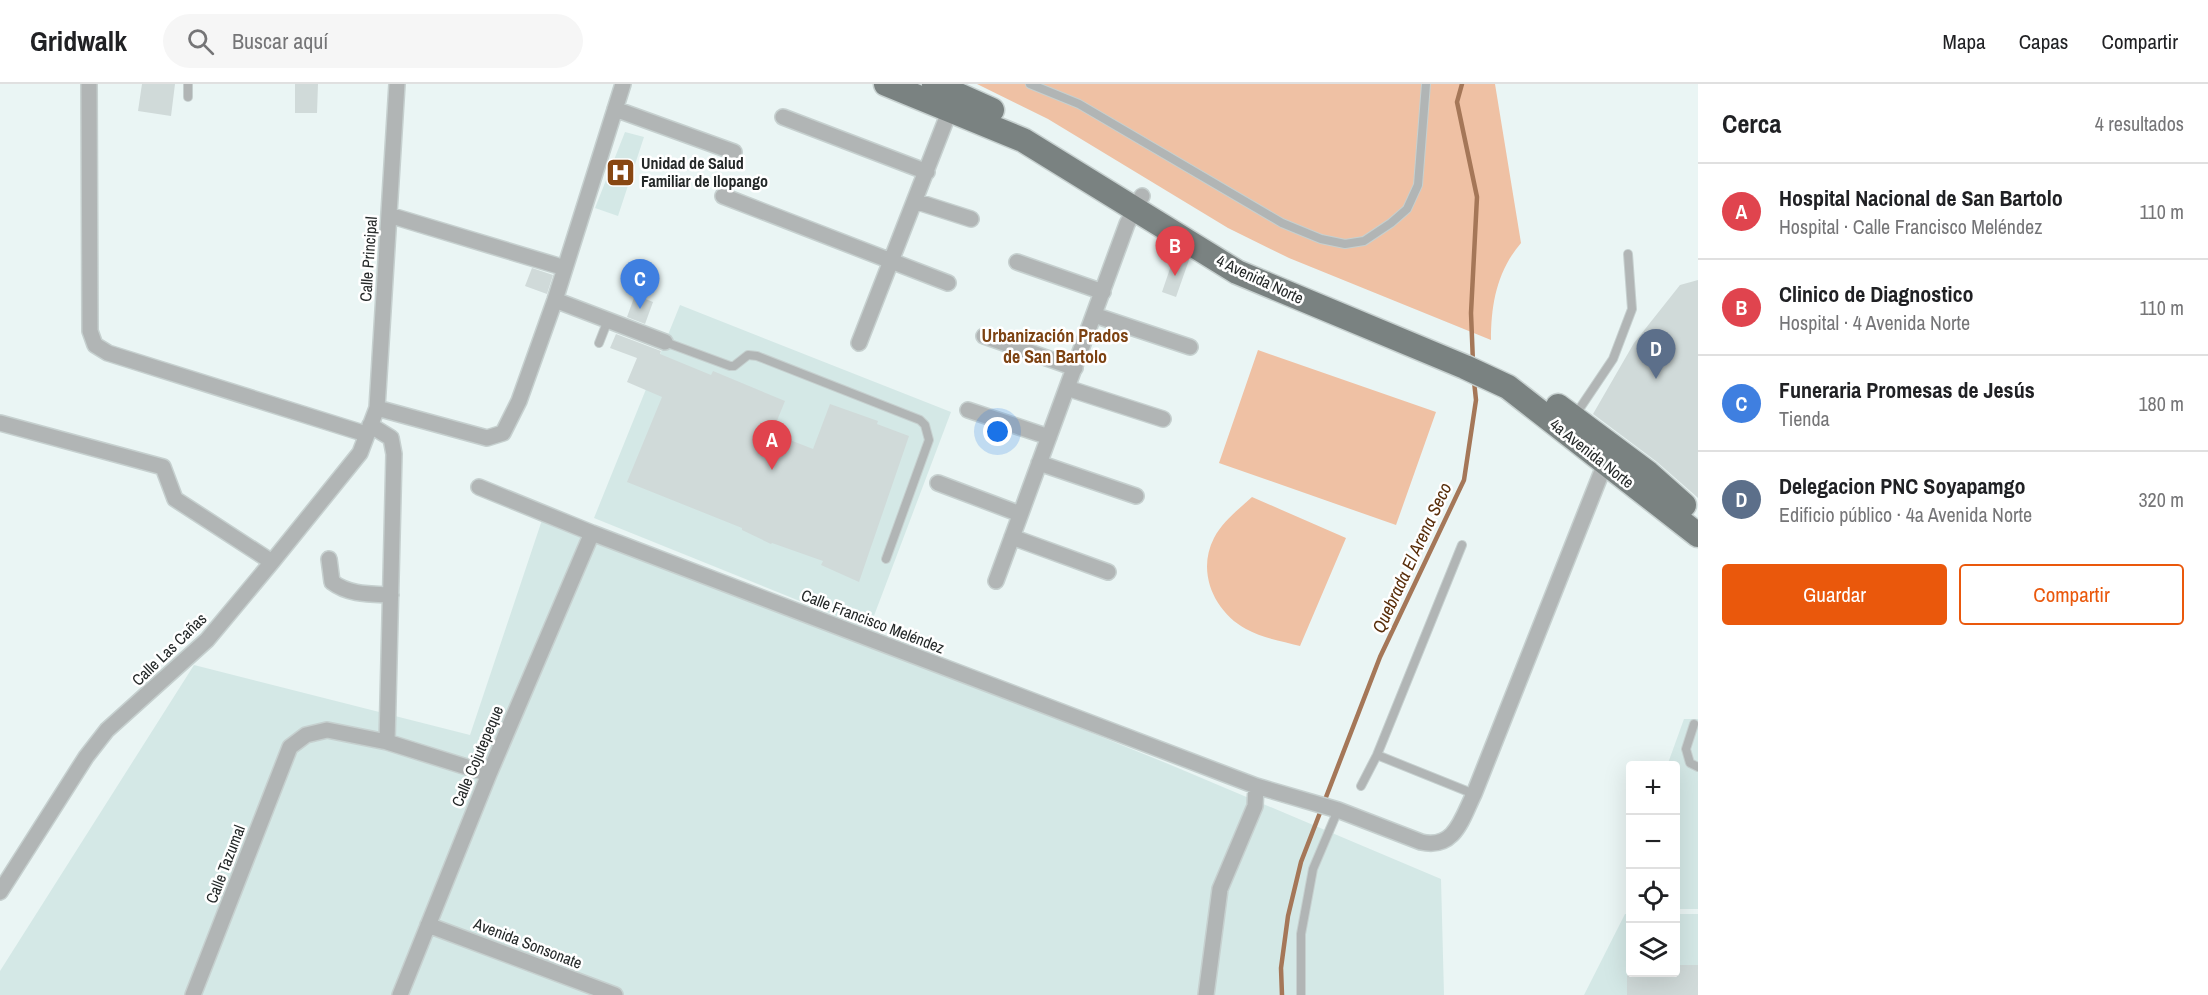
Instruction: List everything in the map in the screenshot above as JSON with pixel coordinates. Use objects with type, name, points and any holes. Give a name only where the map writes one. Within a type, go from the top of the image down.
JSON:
[{"type":"main road","name":"4 Avenida Norte","points":[[886,84],[953,101]]},
{"type":"main road","name":"4 Avenida Norte","points":[[934,84],[953,101],[1138,202],[1237,272],[1475,363]]},
{"type":"main road","name":"4a Avenida Norte","points":[[1475,363],[1508,387],[1569,424],[1609,455],[1698,516]]},
{"type":"main road","name":"4a Avenida Norte","points":[[1609,455],[1698,535]]},
{"type":"street","points":[[89,84],[90,331],[94,345],[108,353],[368,429],[391,438],[394,454],[387,742],[489,774]]},
{"type":"street","name":"Calle Principal","points":[[368,429],[377,408],[397,84]]},
{"type":"street","points":[[377,408],[487,438],[503,433],[519,401],[555,300],[623,84]]},
{"type":"street","points":[[859,343],[953,101]]},
{"type":"street","points":[[615,109],[735,152]]},
{"type":"street","points":[[783,117],[927,172]]},
{"type":"street","points":[[723,196],[948,283]]},
{"type":"street","points":[[915,201],[971,219]]},
{"type":"street","points":[[996,581],[1138,202]]},
{"type":"street","points":[[389,215],[566,268]]},
{"type":"street","points":[[1017,262],[1103,292]]},
{"type":"street","points":[[555,300],[665,342]]},
{"type":"street","points":[[1094,315],[1190,347]]},
{"type":"street","points":[[984,336],[1075,368]]},
{"type":"street","points":[[1067,388],[1163,419]]},
{"type":"street","points":[[968,410],[1049,437]]},
{"type":"street","points":[[0,423],[163,467],[176,499],[272,562]]},
{"type":"street","name":"Calle Las Cañas","points":[[0,892],[46,816],[107,730],[207,640],[360,453],[368,429]]},
{"type":"street","name":"Calle Francisco Meléndez","points":[[479,487],[592,533],[1256,786],[1335,809],[1433,845],[1453,834],[1474,794],[1609,455]]},
{"type":"street","points":[[1039,463],[1136,496]]},
{"type":"street","points":[[938,483],[1020,514]]},
{"type":"street","name":"Calle Cojutepeque","points":[[400,995],[489,774],[592,533]]},
{"type":"street","points":[[1012,537],[1108,572]]},
{"type":"street","points":[[329,559],[332,582],[340,589],[391,596]]},
{"type":"street","name":"Calle Tazumal","points":[[193,995],[290,747],[306,735],[327,730],[387,742]]},
{"type":"street","points":[[1206,995],[1220,888],[1255,806],[1256,786]]},
{"type":"street","name":"Avenida Sonsonate","points":[[428,925],[615,995]]},
{"type":"lane","points":[[188,84],[188,97]]},
{"type":"lane","points":[[1030,84],[1079,104],[1282,223],[1321,239],[1345,244],[1364,241],[1407,209],[1419,185],[1426,84]]},
{"type":"lane","points":[[1569,424],[1613,359],[1632,309],[1628,254]]},
{"type":"lane","points":[[599,343],[608,320]]},
{"type":"lane","points":[[665,342],[730,366],[734,366],[748,355],[757,356],[920,420],[926,425],[929,440],[886,559]]},
{"type":"lane","points":[[1361,786],[1377,754],[1462,545]]},
{"type":"lane","points":[[1694,724],[1686,749],[1690,763],[1698,767]]},
{"type":"lane","points":[[1377,754],[1474,794]]},
{"type":"lane","points":[[1301,995],[1301,934],[1313,869],[1335,809]]},
{"type":"shaded area","points":[[977,84],[1495,84],[1521,243],[1506,265],[1497,288],[1492,314],[1491,340],[1289,258],[1228,228],[1048,119]]},
{"type":"shaded area","name":"Unidad de Salud Familiar de Ilopango","points":[[625,132],[644,137],[618,216],[595,208]]},
{"type":"shaded area","points":[[680,305],[951,412],[869,629],[594,518]]},
{"type":"shaded area","points":[[1258,350],[1436,412],[1396,525],[1219,463]]},
{"type":"shaded area","points":[[1252,497],[1346,538],[1300,646],[1265,637],[1235,622],[1218,602],[1208,578],[1209,551],[1214,538],[1226,521]]},
{"type":"shaded area","points":[[545,511],[1166,763],[1441,879],[1444,995],[0,995],[0,971],[194,665],[470,735]]},
{"type":"shaded area","points":[[1684,719],[1698,719],[1698,909],[1680,909],[1680,761],[1669,761]]},
{"type":"shaded area","points":[[1625,914],[1626,977],[1680,977],[1680,914],[1698,914],[1698,995],[1584,995]]},
{"type":"building","points":[[142,84],[175,84],[171,116],[138,111]]},
{"type":"building","points":[[295,84],[318,84],[317,113],[295,113]]},
{"type":"building","points":[[1176,251],[1189,260],[1176,297],[1162,292]]},
{"type":"building","points":[[532,268],[553,275],[547,294],[525,286]]},
{"type":"building","points":[[1698,280],[1698,498],[1657,462],[1593,414],[1634,343],[1680,285]]},
{"type":"building","points":[[635,295],[653,302],[645,324],[627,317]]},
{"type":"building","points":[[616,334],[661,351],[660,354],[711,375],[713,371],[785,401],[772,433],[813,449],[830,404],[878,421],[877,424],[909,436],[859,582],[821,565],[823,561],[771,544],[742,528],[627,482],[662,397],[627,382],[637,358],[610,348]]},
{"type":"building","points":[[1680,965],[1698,965],[1698,995],[1627,995],[1627,977],[1680,977]]},
{"type":"waterway","name":"Quebrada El Arena Seco","points":[[1462,84],[1457,102],[1477,197],[1471,313],[1473,363]]},
{"type":"waterway","name":"Quebrada El Arena Seco","points":[[1282,995],[1281,968],[1288,916],[1301,862],[1380,657],[1464,480],[1476,400],[1474,381]]},
{"type":"place","name":"Unidad de Salud Familiar de Ilopango","points":[[620,172]]},
{"type":"place","name":"Clinico de Diagnostico","points":[[1175,276]]},
{"type":"place","name":"Funeraria Promesas de Jesús","points":[[640,309]]},
{"type":"place","name":"Delegacion PNC Soyapamgo","points":[[1656,379]]},
{"type":"place","name":"Hospital Nacional de San Bartolo","points":[[772,470]]},
{"type":"district","name":"Urbanización Prados de San Bartolo","points":[[1055,346]]}]
